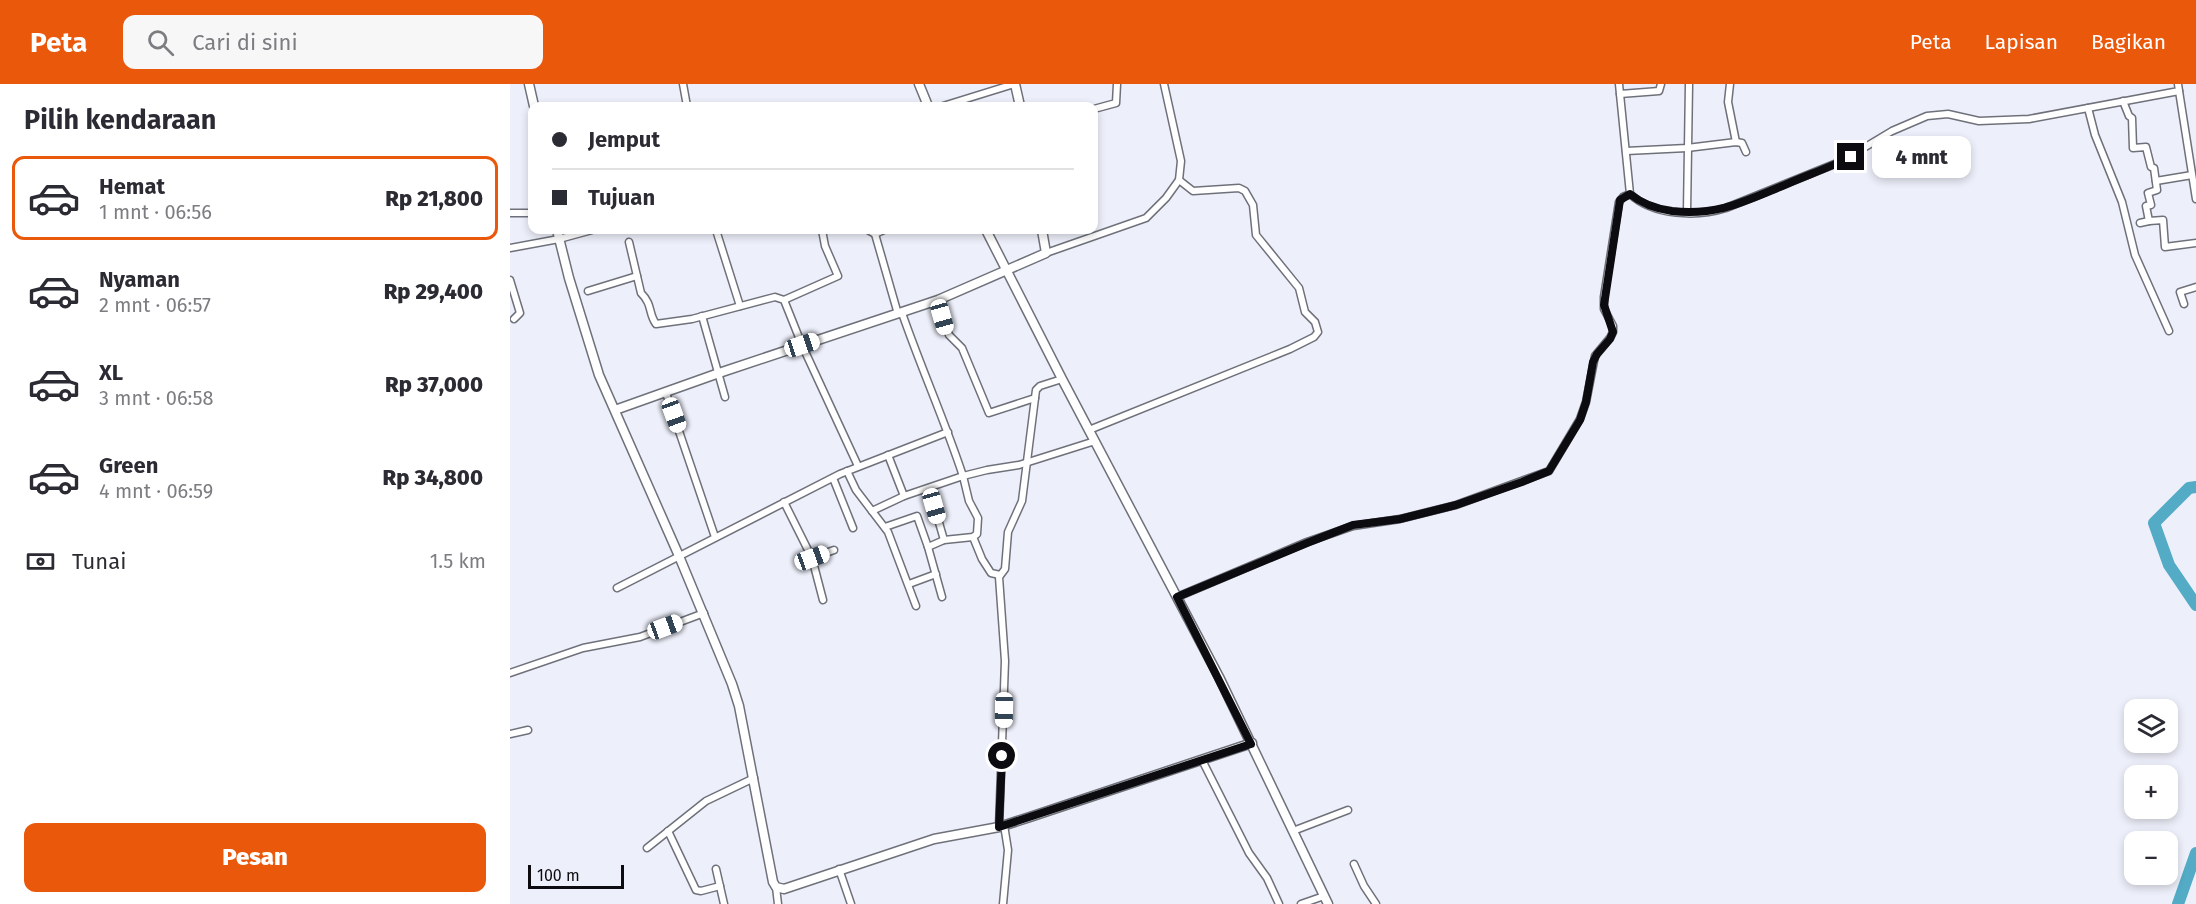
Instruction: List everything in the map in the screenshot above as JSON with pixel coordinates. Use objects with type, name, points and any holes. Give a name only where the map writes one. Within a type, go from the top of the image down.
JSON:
[{"type":"street","points":[[683,84],[686,102]]},
{"type":"street","points":[[919,84],[926,102]]},
{"type":"street","points":[[956,102],[1012,84]]},
{"type":"street","points":[[1012,84],[1014,102]]},
{"type":"street","points":[[1012,84],[1019,102]]},
{"type":"street","points":[[1098,108],[1116,102],[1117,84]]},
{"type":"street","points":[[615,411],[719,373],[938,300],[1044,254],[1146,218],[1166,198],[1179,180],[1181,161],[1164,84]]},
{"type":"street","points":[[1619,84],[1630,194],[1643,203],[1660,209],[1687,213],[1711,212],[1842,161],[1900,127],[1928,116],[1948,114],[1978,121],[2029,119],[2123,101],[2179,87],[2196,200]]},
{"type":"street","points":[[1620,94],[1659,91],[1661,84]]},
{"type":"street","points":[[1687,213],[1689,84]]},
{"type":"street","points":[[1730,84],[1728,102],[1736,142]]},
{"type":"street","points":[[530,87],[533,102]]},
{"type":"street","points":[[2123,101],[2132,118],[2134,134],[2132,148],[2146,147],[2151,167],[2154,168],[2156,190],[2148,193],[2151,205],[2146,206],[2149,221]]},
{"type":"street","points":[[2088,108],[2122,202],[2135,255],[2169,331]]},
{"type":"street","points":[[1626,151],[1687,148],[1736,142],[1742,143],[1746,152]]},
{"type":"street","points":[[2188,152],[2196,151]]},
{"type":"street","points":[[2156,181],[2192,175]]},
{"type":"street","points":[[1089,430],[1290,349],[1314,338],[1318,332],[1315,322],[1305,312],[1299,288],[1256,235],[1254,206],[1245,191],[1239,188],[1193,191],[1179,180]]},
{"type":"street","points":[[1177,597],[1353,525],[1400,519],[1456,505],[1549,471],[1580,420],[1586,402],[1593,362],[1613,332],[1612,324],[1604,309],[1604,297],[1619,202],[1624,196],[1630,194]]},
{"type":"street","points":[[510,213],[528,213]]},
{"type":"street","points":[[2140,223],[2163,220],[2165,247],[2196,243]]},
{"type":"street","points":[[558,234],[599,375],[704,613],[739,706],[778,904]]},
{"type":"street","points":[[510,248],[577,234]]},
{"type":"street","points":[[717,234],[740,306]]},
{"type":"street","points":[[629,242],[641,293],[649,301],[653,321],[656,324],[702,316],[775,297],[784,300],[838,276],[825,246],[823,234]]},
{"type":"street","points":[[875,234],[900,313],[948,432],[969,501],[976,512],[979,525],[977,534],[973,537],[944,540],[928,547]]},
{"type":"street","points":[[988,234],[1177,597],[1326,900],[1301,904]]},
{"type":"street","points":[[1038,234],[1044,254]]},
{"type":"street","points":[[1042,234],[1044,254]]},
{"type":"street","points":[[588,291],[637,276]]},
{"type":"street","points":[[510,280],[520,313],[514,319]]},
{"type":"street","points":[[2184,304],[2180,292],[2196,287]]},
{"type":"street","points":[[784,300],[802,345],[858,466]]},
{"type":"street","points":[[938,300],[949,335],[962,348],[989,413],[1035,398]]},
{"type":"street","points":[[702,316],[725,397]]},
{"type":"street","points":[[1003,904],[1008,844],[1001,826],[1005,661],[1000,575],[1005,569],[1008,532],[1022,501],[1036,390],[1040,386],[1062,379]]},
{"type":"street","points":[[666,393],[715,537]]},
{"type":"street","points":[[617,588],[858,466],[948,432]]},
{"type":"street","points":[[872,511],[904,496],[963,476],[1027,462],[1095,441]]},
{"type":"street","points":[[888,455],[904,496]]},
{"type":"street","points":[[848,471],[856,490],[885,527],[916,606]]},
{"type":"street","points":[[834,478],[853,528]]},
{"type":"street","points":[[929,488],[944,540]]},
{"type":"street","points":[[784,502],[812,558],[823,600]]},
{"type":"street","points":[[885,527],[917,516],[942,597]]},
{"type":"street","points":[[973,537],[991,573],[1000,575]]},
{"type":"street","points":[[812,558],[834,550]]},
{"type":"street","points":[[909,584],[936,574]]},
{"type":"street","points":[[510,674],[582,648],[640,637],[704,613]]},
{"type":"street","points":[[510,734],[528,730]]},
{"type":"street","points":[[776,888],[784,889],[934,839],[1001,826],[1251,744]]},
{"type":"street","points":[[1202,760],[1249,853],[1267,878],[1279,904]]},
{"type":"street","points":[[647,848],[706,801],[753,778]]},
{"type":"street","points":[[1293,831],[1348,810]]},
{"type":"street","points":[[668,831],[696,890],[701,891],[720,886]]},
{"type":"street","points":[[1354,864],[1364,886],[1376,904]]},
{"type":"street","points":[[716,869],[724,904]]},
{"type":"street","points":[[839,869],[851,904]]},
{"type":"waterway","points":[[2196,487],[2189,488],[2154,523],[2169,565],[2196,605]]},
{"type":"waterway","points":[[2178,904],[2196,853]]},
{"type":"route","points":[[1002,756],[999,827],[1251,744],[1177,597],[1353,525],[1400,519],[1456,505],[1549,471],[1558,460],[1580,420],[1586,402],[1593,362],[1613,332],[1604,309],[1604,297],[1620,200],[1630,194],[1643,203],[1660,209],[1694,213],[1711,212],[1757,196],[1851,157]]}]
